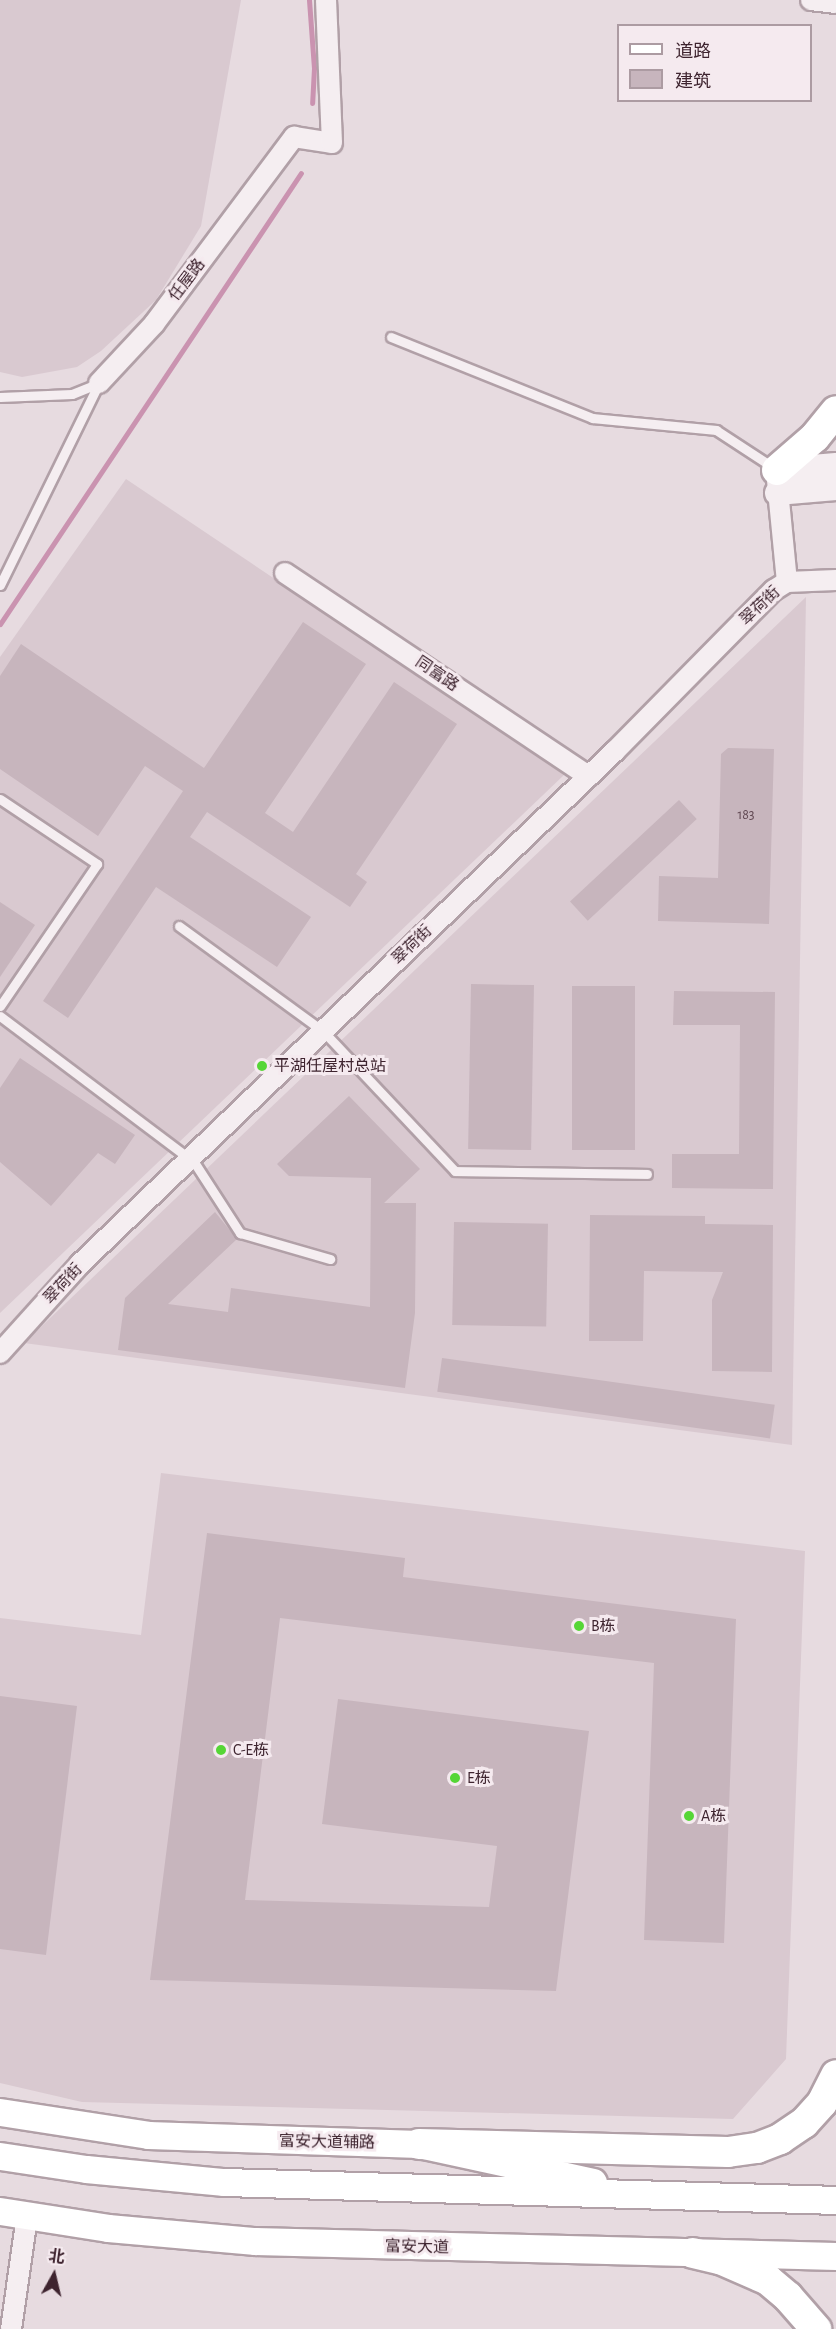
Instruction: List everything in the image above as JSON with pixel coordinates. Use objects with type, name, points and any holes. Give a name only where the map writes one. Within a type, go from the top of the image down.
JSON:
[{"type":"main road","points":[[777,482],[798,453],[836,411]]},
{"type":"main road","points":[[419,2144],[728,2152],[757,2148],[780,2139],[804,2123],[822,2103],[836,2075]]},
{"type":"main road","name":"富安大道辅路","points":[[0,2112],[148,2135],[419,2144],[650,2195]]},
{"type":"main road","points":[[0,2156],[86,2169],[224,2182],[836,2200]]},
{"type":"main road","name":"富安大道","points":[[0,2211],[108,2228],[255,2241],[836,2256]]},
{"type":"main road","points":[[693,2253],[720,2259],[768,2280],[788,2296],[816,2329]]},
{"type":"street","name":"任屋路","points":[[99,383],[154,324],[294,137],[332,143],[326,0]]},
{"type":"street","points":[[811,0],[836,3]]},
{"type":"street","points":[[777,482],[836,465]]},
{"type":"street","points":[[777,482],[836,488]]},
{"type":"street","points":[[777,482],[787,582]]},
{"type":"street","name":"同富路","points":[[285,573],[588,776]]},
{"type":"street","name":"翠荷街","points":[[2,1353],[80,1264],[588,776],[774,590],[787,582],[836,580]]},
{"type":"street","points":[[11,2329],[27,2216]]},
{"type":"lane","points":[[391,337],[592,418],[716,430],[777,482]]},
{"type":"lane","points":[[0,397],[72,394],[99,383]]},
{"type":"lane","name":"任屋路","points":[[0,585],[99,383]]},
{"type":"lane","points":[[0,799],[97,864],[0,1006]]},
{"type":"lane","points":[[179,926],[323,1031],[455,1171],[647,1174]]},
{"type":"lane","points":[[0,1016],[190,1159],[240,1233],[330,1259]]},
{"type":"shaded area","points":[[0,0],[241,0],[201,226],[156,300],[101,351],[77,367],[22,377],[0,372]]},
{"type":"shaded area","points":[[126,479],[565,774],[0,1313],[0,657]]},
{"type":"shaded area","points":[[806,597],[792,1445],[24,1343]]},
{"type":"shaded area","points":[[161,1473],[805,1551],[786,2059],[733,2119],[82,2102],[0,2083],[0,1618],[141,1635]]},
{"type":"building","points":[[303,622],[366,664],[265,813],[293,832],[394,682],[457,724],[356,874],[367,882],[350,907],[207,812],[190,837],[311,917],[277,967],[156,887],[68,1018],[43,1001],[183,791],[145,766],[98,836],[0,769],[0,676],[21,644],[204,768]]},
{"type":"building","points":[[728,748],[774,749],[769,924],[658,921],[659,876],[718,878],[721,754]]},
{"type":"building","points":[[679,800],[697,819],[588,921],[570,902]]},
{"type":"building","points":[[0,902],[35,925],[0,977]]},
{"type":"building","points":[[471,984],[534,985],[531,1150],[468,1149]]},
{"type":"building","points":[[572,986],[635,986],[635,1150],[572,1150]]},
{"type":"building","points":[[674,991],[775,992],[773,1189],[672,1188],[672,1154],[739,1154],[740,1025],[673,1025]]},
{"type":"building","points":[[20,1058],[135,1135],[115,1164],[98,1153],[51,1206],[0,1162],[0,1088]]},
{"type":"building","points":[[349,1096],[420,1169],[384,1203],[416,1203],[415,1313],[405,1388],[118,1350],[125,1298],[215,1212],[237,1239],[168,1304],[228,1312],[231,1288],[370,1307],[371,1178],[289,1176],[277,1164]]},
{"type":"building","points":[[590,1215],[705,1216],[705,1224],[773,1225],[772,1372],[712,1371],[712,1300],[723,1272],[644,1271],[643,1341],[589,1341]]},
{"type":"building","points":[[454,1222],[548,1224],[546,1327],[452,1325]]},
{"type":"building","points":[[442,1358],[775,1405],[770,1438],[437,1392]]},
{"type":"building","points":[[207,1533],[405,1558],[403,1577],[736,1619],[724,1943],[644,1940],[654,1663],[280,1618],[245,1900],[489,1907],[497,1846],[322,1824],[338,1699],[589,1731],[556,1991],[150,1980]]},
{"type":"building","points":[[0,1696],[77,1706],[46,1955],[0,1949]]},
{"type":"waterway","points":[[309,0],[314,68],[312,103]]},
{"type":"waterway","points":[[0,624],[301,173]]},
{"type":"place","name":"平湖任屋村总站","points":[[262,1066]]},
{"type":"place","name":"B栋","points":[[579,1626]]},
{"type":"place","name":"C-E栋","points":[[221,1750]]},
{"type":"place","name":"E栋","points":[[455,1778]]},
{"type":"place","name":"A栋","points":[[689,1816]]}]
